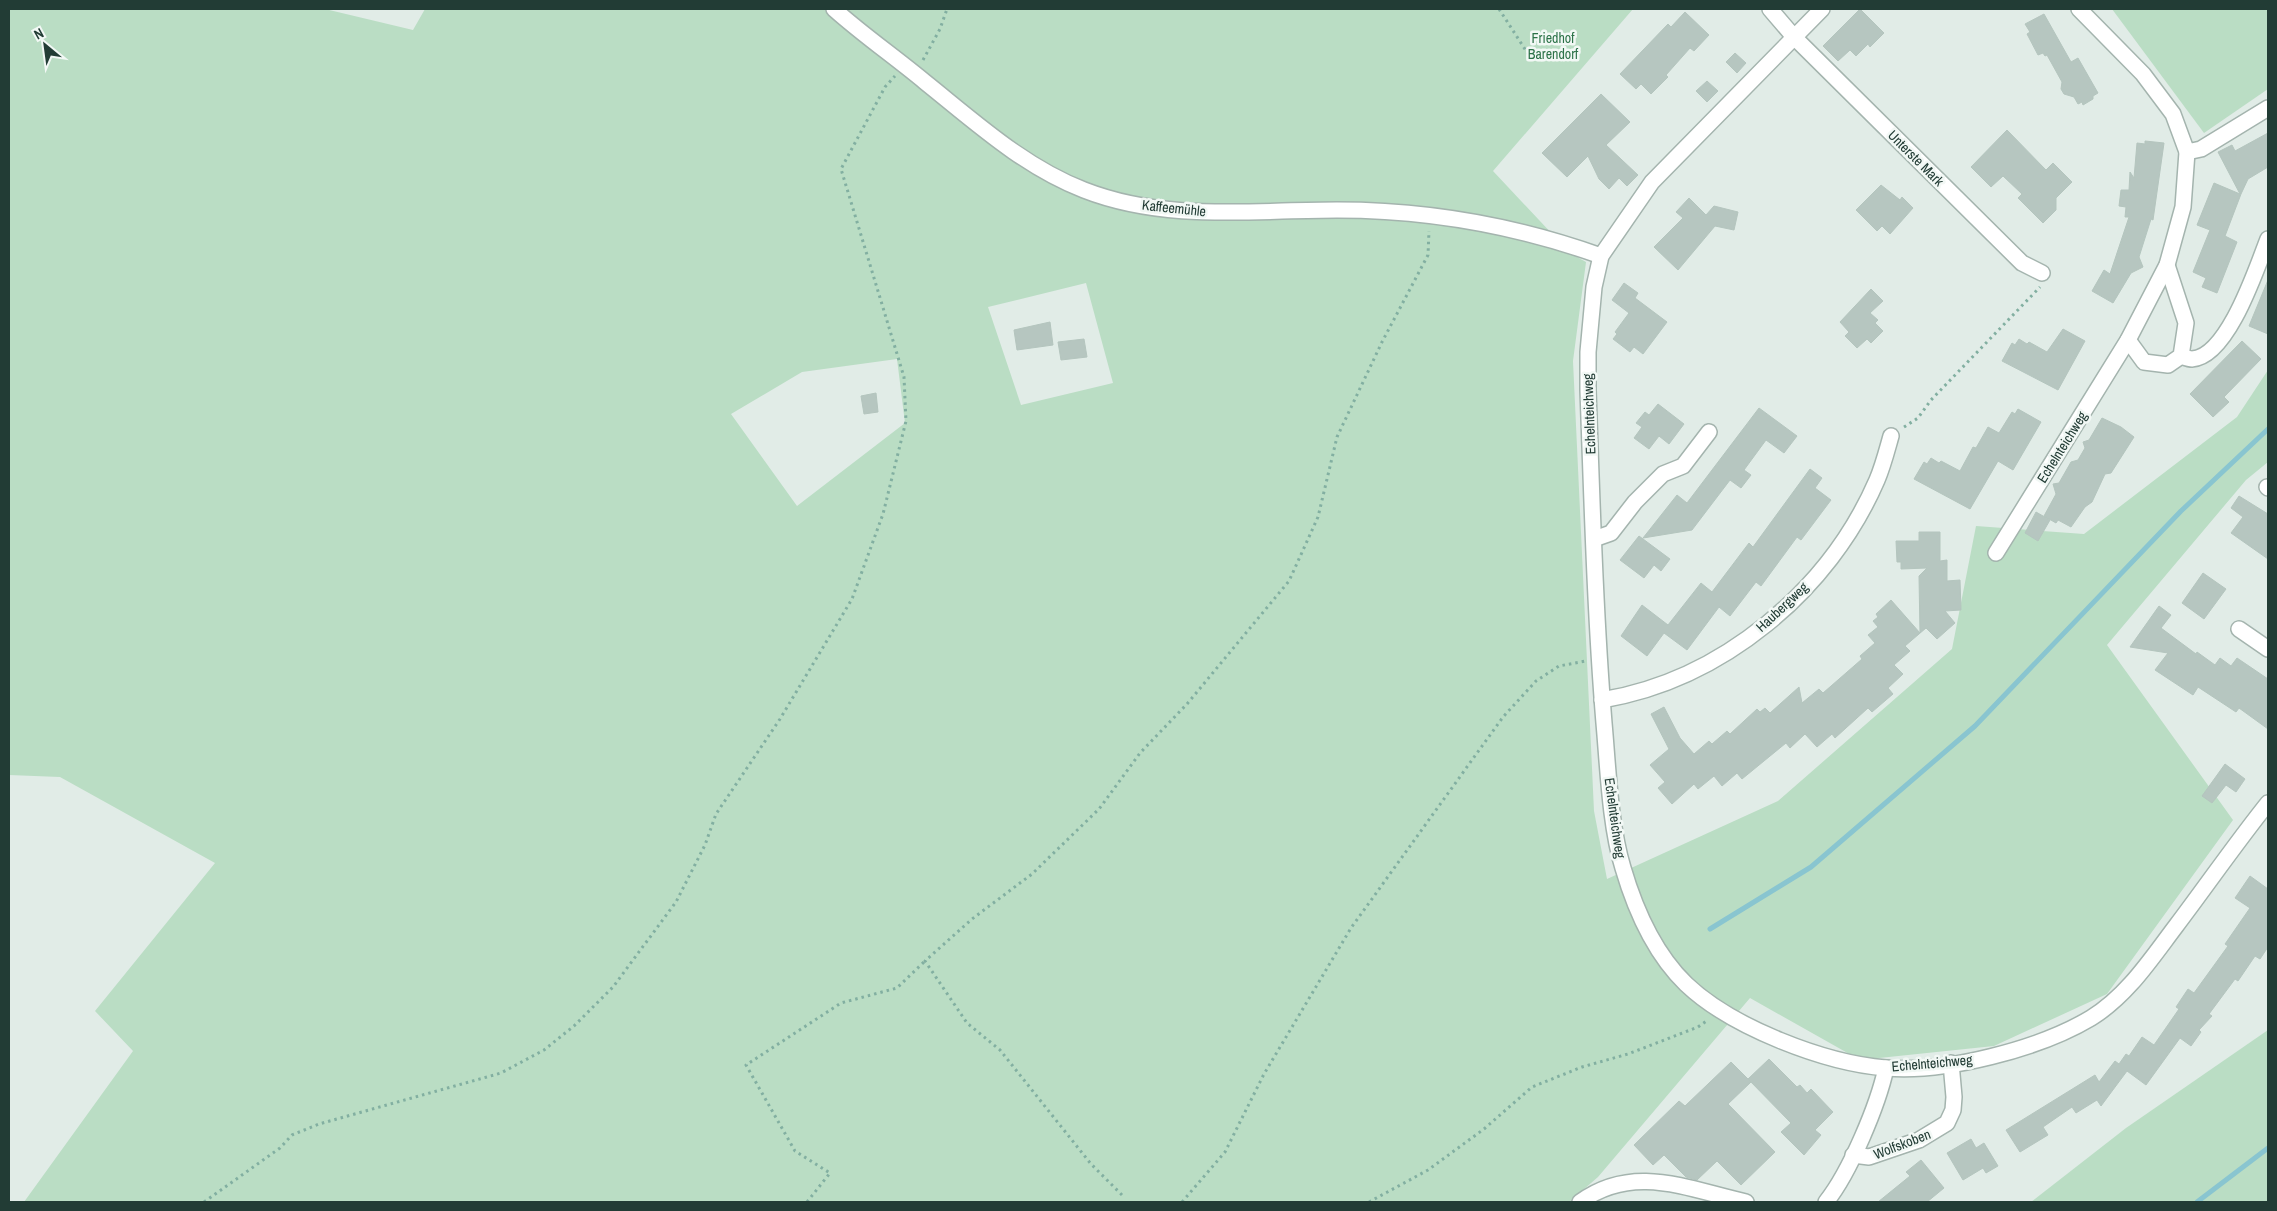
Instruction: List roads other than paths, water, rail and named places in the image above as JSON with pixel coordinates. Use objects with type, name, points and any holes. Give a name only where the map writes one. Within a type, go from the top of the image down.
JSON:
[{"type":"street","name":"Kaffeemühle","points":[[834,9],[863,35],[1007,148],[1084,190],[1132,204],[1183,212],[1337,210],[1407,212],[1490,225],[1569,244],[1601,256]]},
{"type":"street","name":"Unterste Mark","points":[[1770,9],[1794,37],[2022,263],[2042,273]]},
{"type":"street","name":"Echelnteichweg","points":[[1822,9],[1652,182],[1601,256],[1594,287],[1588,352],[1594,540],[1602,700],[1618,846],[1622,866],[1637,907],[1657,948],[1679,976],[1720,1011],[1800,1047],[1848,1061],[1886,1068],[1918,1067],[2000,1056],[2052,1037],[2091,1018],[2117,998],[2143,970],[2268,803]]},
{"type":"street","name":"Echelnteichweg","points":[[1996,553],[2128,340],[2167,265],[2183,207],[2187,152],[2173,114],[2143,74],[2079,9]]},
{"type":"street","points":[[2187,152],[2201,149],[2268,108]]},
{"type":"street","points":[[2181,356],[2193,359],[2205,353],[2233,325],[2268,239]]},
{"type":"street","points":[[2128,340],[2144,362],[2168,365],[2181,356],[2186,324],[2167,265]]},
{"type":"street","points":[[1594,540],[1611,533],[1635,502],[1663,474],[1683,466],[1710,432]]},
{"type":"street","name":"Haubergweg","points":[[1602,700],[1634,694],[1691,673],[1744,641],[1778,615],[1803,590],[1835,551],[1854,523],[1877,480],[1892,436]]},
{"type":"street","points":[[2239,629],[2268,649]]},
{"type":"street","name":"Wolfskoben","points":[[1853,1155],[1869,1157],[1919,1140],[1947,1123],[1953,1110],[1952,1063]]},
{"type":"street","name":"Wolfskoben","points":[[1826,1202],[1853,1155],[1880,1096],[1886,1068]]},
{"type":"street","points":[[1580,1202],[1598,1190],[1618,1182],[1636,1180],[1656,1182],[1746,1202]]},
{"type":"waterway","points":[[1710,929],[1811,867],[1975,726],[2181,511],[2268,429]]},
{"type":"waterway","points":[[2197,1202],[2268,1148]]},
{"type":"park label","name":"Friedhof Barendorf","points":[[1553,46]]}]
